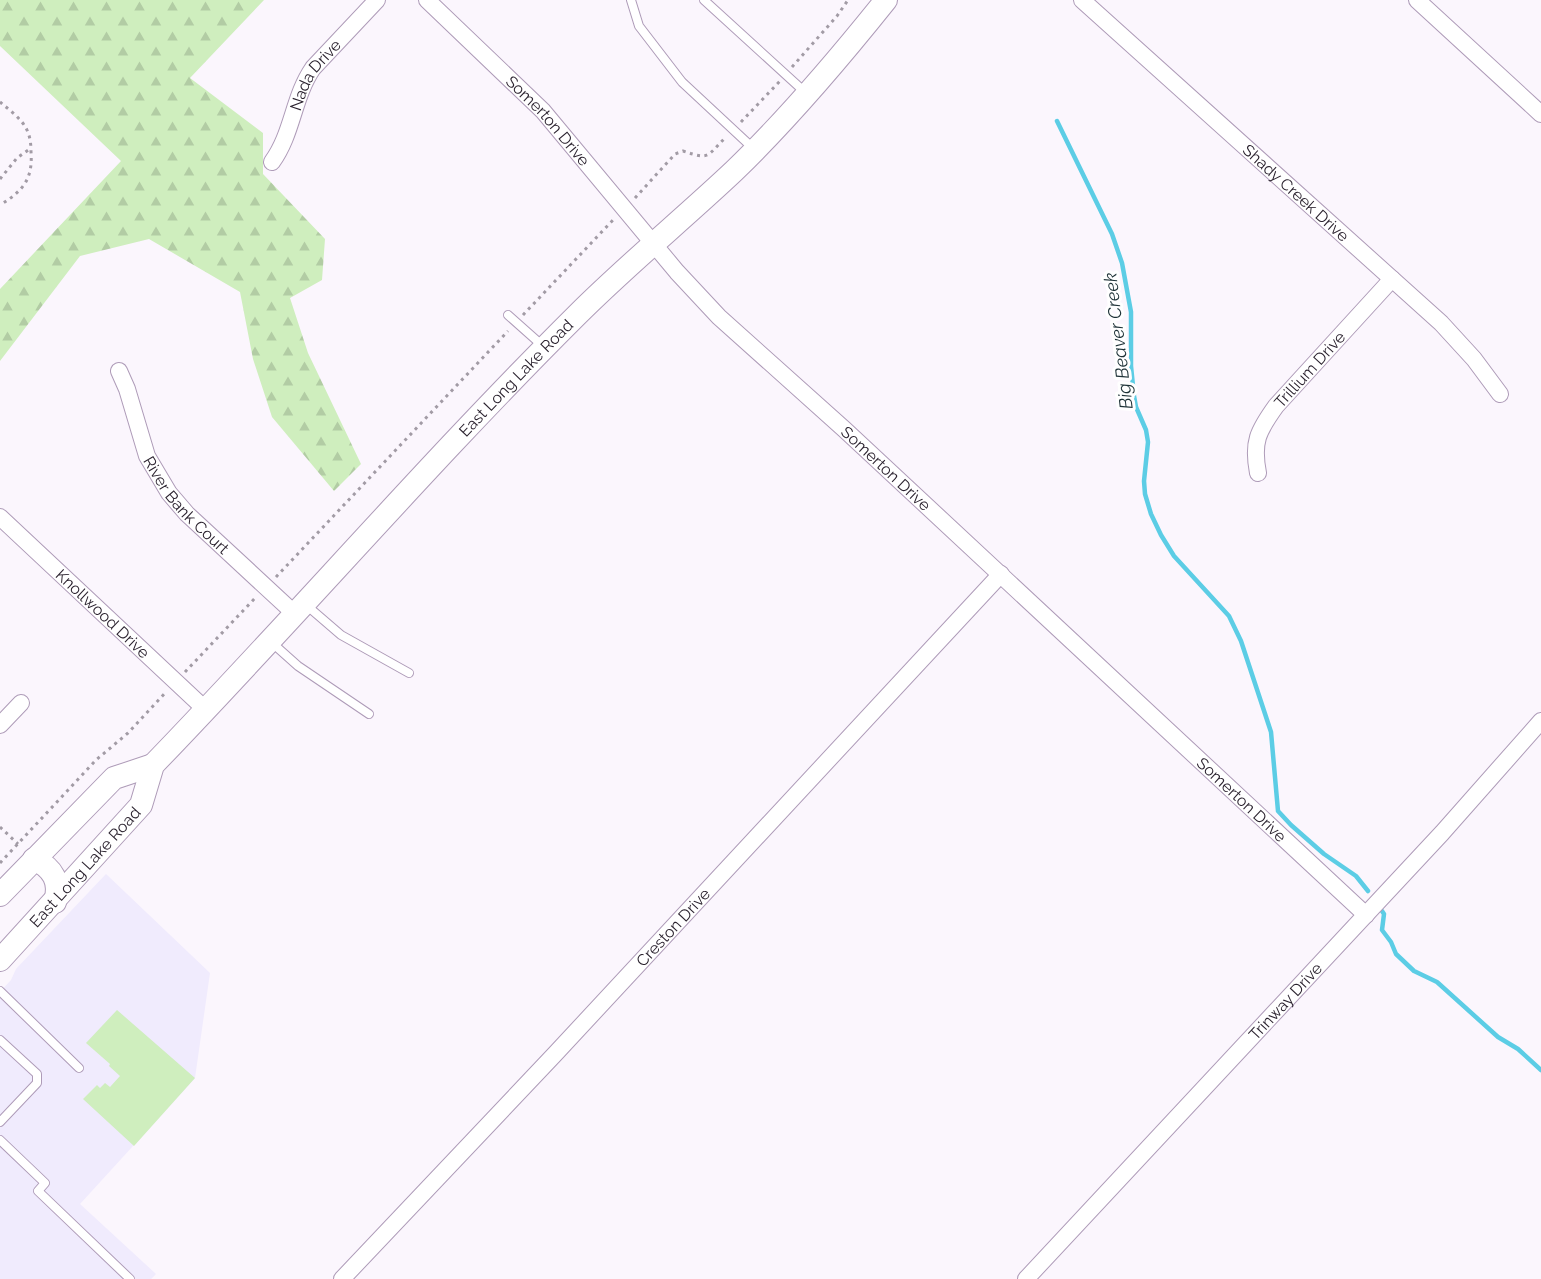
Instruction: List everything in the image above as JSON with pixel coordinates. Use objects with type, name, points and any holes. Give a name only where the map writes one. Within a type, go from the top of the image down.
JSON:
[{"type":"main road","name":"East Long Lake Road","points":[[0,960],[141,805],[153,765],[545,348],[603,290],[755,150],[853,42],[886,0]]},
{"type":"main road","name":"East Long Lake Road","points":[[0,896],[26,851],[114,778],[153,765]]},
{"type":"main road","points":[[26,851],[46,866],[55,878],[58,892],[55,902]]},
{"type":"street","name":"Nada Drive","points":[[272,162],[288,133],[297,102],[313,68],[377,0]]},
{"type":"street","name":"Somerton Drive","points":[[427,0],[543,111],[654,244],[719,317],[1001,574],[1366,915]]},
{"type":"street","name":"Shady Creek Drive","points":[[1082,0],[1457,339],[1500,394]]},
{"type":"street","points":[[1416,0],[1541,114]]},
{"type":"street","name":"Trillium Drive","points":[[1258,473],[1255,459],[1260,427],[1276,406],[1392,279]]},
{"type":"street","name":"River Bank Court","points":[[118,371],[127,389],[147,456],[169,493],[187,514],[300,609]]},
{"type":"street","name":"Knollwood Drive","points":[[0,517],[206,710]]},
{"type":"street","name":"Creston Drive","points":[[342,1279],[1001,574]]},
{"type":"street","points":[[0,725],[21,704]]},
{"type":"street","name":"Trinway Drive","points":[[1026,1279],[1442,833],[1541,721]]},
{"type":"lane","points":[[631,0],[639,26],[682,82],[755,150]]},
{"type":"lane","points":[[704,0],[807,94]]},
{"type":"lane","points":[[508,315],[545,348]]},
{"type":"lane","points":[[300,609],[409,673]]},
{"type":"lane","points":[[270,641],[298,666],[369,714]]},
{"type":"lane","points":[[0,991],[79,1068]]},
{"type":"lane","points":[[0,1040],[37,1074],[37,1083],[0,1122]]},
{"type":"lane","points":[[0,1140],[45,1183],[38,1191],[130,1279]]},
{"type":"path","points":[[790,70],[848,0]]},
{"type":"path","points":[[738,125],[782,78]]},
{"type":"path","points":[[0,102],[22,122],[30,136],[32,168],[24,186],[0,205]]},
{"type":"path","points":[[632,201],[675,154],[683,151],[702,157],[708,155],[730,133]]},
{"type":"path","points":[[0,179],[16,158],[31,148]]},
{"type":"path","points":[[274,580],[618,215]]},
{"type":"path","points":[[185,672],[258,595]]},
{"type":"path","points":[[0,863],[26,851],[96,760],[128,733],[167,690]]},
{"type":"path","points":[[0,827],[26,851]]},
{"type":"shaded area","points":[[106,874],[210,973],[195,1078],[80,1204],[156,1274],[151,1279],[0,1279],[0,992],[11,980],[16,969]]},
{"type":"green space","points":[[0,0],[264,0],[190,78],[263,133],[263,174],[325,239],[322,280],[290,298],[308,353],[361,464],[334,491],[272,417],[253,359],[240,292],[149,239],[80,256],[0,361],[0,289],[121,161],[0,46]]},
{"type":"green space","points":[[117,1010],[195,1078],[134,1146],[83,1099],[97,1085],[100,1088],[105,1083],[110,1087],[120,1076],[86,1043]]},
{"type":"waterway","name":"Big Beaver Creek","points":[[1057,121],[1112,234],[1122,263],[1131,312],[1131,366],[1134,396],[1148,442],[1144,481],[1151,514],[1174,556],[1229,616],[1241,641],[1271,732],[1278,811],[1324,854],[1356,876],[1368,891]]},
{"type":"waterway","name":"Big Beaver Creek","points":[[1382,911],[1384,914],[1382,930],[1396,954],[1414,971],[1437,982],[1498,1037],[1518,1049],[1541,1070]]}]
